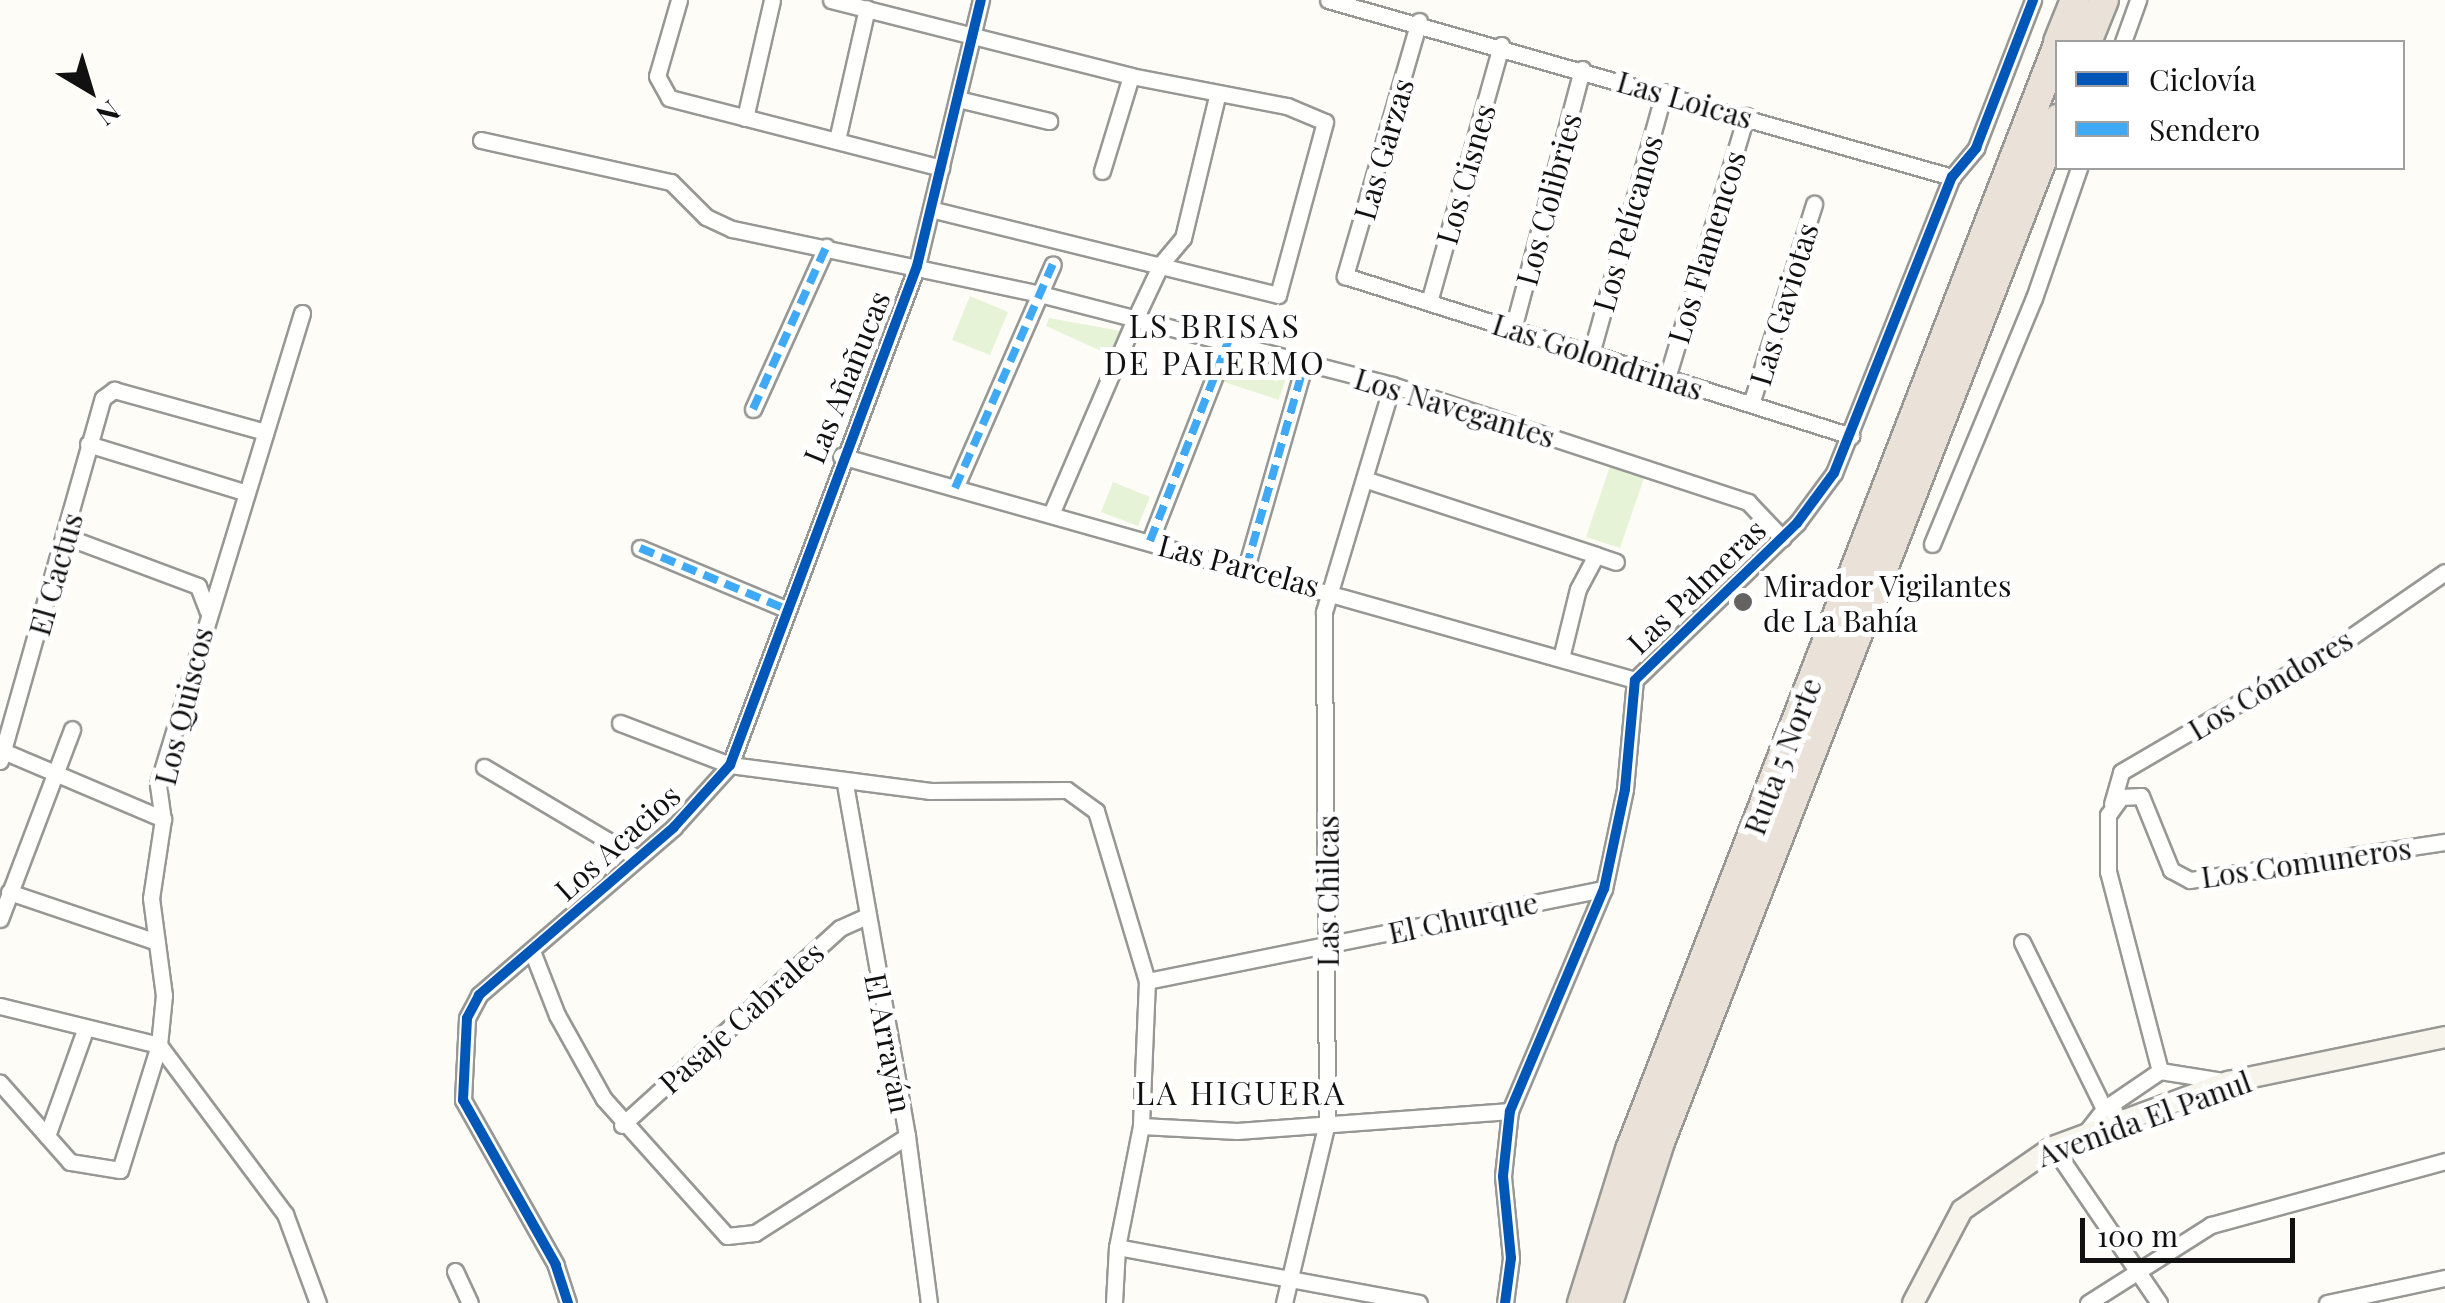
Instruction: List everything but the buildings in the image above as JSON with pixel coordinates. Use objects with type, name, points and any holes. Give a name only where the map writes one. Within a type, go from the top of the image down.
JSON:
[{"type":"highway","name":"Ruta 5 Norte","points":[[2060,40],[2075,0]]},
{"type":"highway","points":[[2088,40],[2104,0]]},
{"type":"highway","name":"Ruta 5 Norte","points":[[1582,1303],[1630,1150],[2055,52]]},
{"type":"highway","name":"Ruta 5 Norte","points":[[1608,1303],[1660,1142],[2055,127]]},
{"type":"street","points":[[679,0],[658,69],[660,89],[675,101],[941,168]]},
{"type":"street","points":[[745,118],[772,0]]},
{"type":"street","points":[[831,0],[1217,96],[1287,106],[1325,122],[1278,295],[932,209]]},
{"type":"street","name":"Las Añañucas","points":[[730,765],[841,456],[918,266],[981,0]]},
{"type":"street","name":"Las Loicas","points":[[1328,0],[1418,21],[1952,177]]},
{"type":"street","name":"Las Palmeras","points":[[1506,1303],[1510,1258],[1503,1176],[1510,1111],[1604,890],[1625,789],[1635,680],[1782,538],[1823,491],[1851,436],[1952,177],[1976,148],[2034,0]]},
{"type":"street","points":[[2125,40],[2138,0]]},
{"type":"street","points":[[836,140],[867,8]]},
{"type":"street","name":"Las Garzas","points":[[1345,276],[1418,21]]},
{"type":"street","name":"Los Cisnes","points":[[1429,302],[1502,45]]},
{"type":"street","name":"Los Colibries","points":[[1513,329],[1582,69]]},
{"type":"street","points":[[1102,172],[1131,76]]},
{"type":"street","name":"Los Pelícanos","points":[[1591,354],[1664,92]]},
{"type":"street","points":[[1051,514],[1161,264],[1184,238],[1217,96]]},
{"type":"street","points":[[958,98],[1049,122]]},
{"type":"street","name":"Los Flamencos","points":[[1667,378],[1746,116]]},
{"type":"street","name":"Los Navegantes","points":[[481,140],[670,182],[722,227],[1044,294],[1392,385],[1748,502],[1782,538]]},
{"type":"street","points":[[1932,544],[2034,298],[2078,170]]},
{"type":"street","name":"Las Gaviotas","points":[[1752,404],[1814,204]]},
{"type":"street","points":[[753,409],[826,247]]},
{"type":"street","points":[[955,488],[1044,294],[1053,264]]},
{"type":"street","name":"Las Golondrinas","points":[[1345,276],[1851,436]]},
{"type":"street","name":"Los Quiscos","points":[[47,1136],[70,1162],[120,1170],[159,1044],[164,996],[151,898],[163,819],[158,785],[207,610],[302,314]]},
{"type":"street","points":[[1150,541],[1228,342]]},
{"type":"street","points":[[1246,568],[1305,362]]},
{"type":"street","name":"Las Chilcas","points":[[1284,1303],[1326,1122],[1324,612],[1392,385]]},
{"type":"street","name":"El Cactus","points":[[2,756],[67,537],[103,398],[114,390],[265,432]]},
{"type":"street","points":[[88,444],[246,493]]},
{"type":"street","name":"Las Parcelas","points":[[841,456],[1330,590],[1635,680]]},
{"type":"street","points":[[1364,479],[1616,562]]},
{"type":"street","points":[[67,537],[198,586],[207,610]]},
{"type":"street","points":[[640,548],[786,609]]},
{"type":"street","points":[[1561,658],[1578,588],[1596,555]]},
{"type":"street","name":"Los Cóndores","points":[[2112,804],[2115,780],[2137,760],[2345,641],[2445,572]]},
{"type":"street","points":[[620,723],[730,765],[845,784],[1076,794],[1104,828],[1146,981],[1142,1126],[1116,1247],[1114,1303]]},
{"type":"street","points":[[0,919],[72,729]]},
{"type":"street","points":[[2,756],[163,819]]},
{"type":"street","name":"Los Acacios","points":[[568,1303],[556,1265],[467,1110],[461,1089],[470,1009],[692,811],[730,765]]},
{"type":"street","points":[[484,767],[637,858]]},
{"type":"street","name":"El Arrayán","points":[[845,784],[865,917],[908,1136],[929,1303]]},
{"type":"street","name":"Los Comuneros","points":[[2112,804],[2130,793],[2141,796],[2171,870],[2190,880],[2445,842]]},
{"type":"street","points":[[2112,804],[2108,872],[2160,1071]]},
{"type":"street","name":"El Churque","points":[[1146,981],[1604,890]]},
{"type":"street","points":[[9,892],[157,942]]},
{"type":"street","name":"Pasaje Cabrales","points":[[622,1124],[840,928],[865,917]]},
{"type":"street","points":[[2022,942],[2104,1109]]},
{"type":"street","points":[[532,951],[572,1046],[622,1124],[715,1228],[734,1238],[755,1233],[908,1136]]},
{"type":"street","points":[[0,1006],[85,1030],[159,1044],[285,1214],[318,1303]]},
{"type":"street","points":[[0,1083],[47,1136],[85,1030]]},
{"type":"street","name":"Avenida El Panul","points":[[1917,1302],[1962,1210],[2053,1147],[2228,1082],[2445,1036]]},
{"type":"street","points":[[2084,1135],[2104,1109],[2160,1071],[2228,1082]]},
{"type":"street","points":[[1142,1126],[1237,1131],[1510,1111]]},
{"type":"street","points":[[2053,1147],[2159,1303]]},
{"type":"street","points":[[2088,1303],[2136,1269],[2231,1218],[2445,1161]]},
{"type":"street","points":[[1116,1247],[1418,1303]]},
{"type":"street","points":[[455,1271],[470,1303]]},
{"type":"street","points":[[2328,1303],[2445,1278]]},
{"type":"green space","points":[[970,296],[1008,312],[990,355],[952,340]]},
{"type":"green space","points":[[1049,318],[1121,331],[1110,355],[1046,326]]},
{"type":"green space","points":[[1233,354],[1288,371],[1279,400],[1224,382]]},
{"type":"green space","points":[[1610,466],[1644,478],[1620,548],[1586,537]]},
{"type":"green space","points":[[1113,482],[1150,497],[1138,526],[1101,512]]},
{"type":"green space","points":[[1301,1077],[1313,1082],[1318,1094],[1313,1106],[1301,1111],[1289,1106],[1284,1094],[1289,1082]]},
{"type":"marked path","points":[[753,409],[826,247]]},
{"type":"marked path","points":[[955,488],[1053,264]]},
{"type":"marked path","points":[[1150,541],[1228,342]]},
{"type":"marked path","points":[[1246,568],[1305,362]]},
{"type":"marked path","points":[[640,548],[786,609]]},
{"type":"cycle path","points":[[568,1303],[556,1265],[463,1100],[467,1018],[479,995],[674,827],[730,765],[917,266],[981,0]]},
{"type":"cycle path","points":[[1505,1303],[1511,1258],[1503,1176],[1510,1111],[1604,889],[1625,789],[1635,680],[1797,523],[1834,473],[1952,177],[1976,148],[2033,0]]},
{"type":"place","name":"Mirador Vigilantes de La Bahía","points":[[1743,602]]},
{"type":"district","name":"LS BRISAS DE PALERMO","points":[[1215,344]]},
{"type":"district","name":"LA HIGUERA","points":[[1241,1092]]}]
